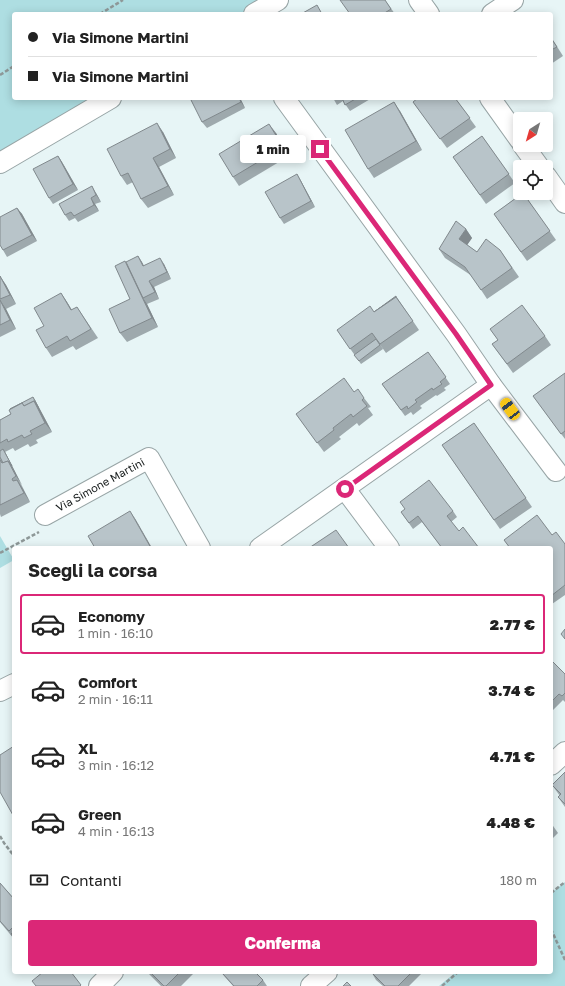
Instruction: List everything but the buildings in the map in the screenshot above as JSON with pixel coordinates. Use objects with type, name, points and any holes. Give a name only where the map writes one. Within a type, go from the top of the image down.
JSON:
[{"type":"street","points":[[257,12],[278,0]]},
{"type":"street","points":[[419,0],[428,12]]},
{"type":"street","points":[[495,12],[513,0]]},
{"type":"street","points":[[0,163],[108,100]]},
{"type":"street","points":[[285,100],[456,334],[491,385],[556,472]]},
{"type":"street","points":[[491,100],[513,130]]},
{"type":"street","points":[[553,186],[565,203]]},
{"type":"street","points":[[263,546],[491,385]]},
{"type":"street","name":"Via Simone Martini","points":[[44,522],[149,458],[199,546]]},
{"type":"street","points":[[345,489],[388,546]]},
{"type":"street","points":[[0,691],[12,685]]},
{"type":"street","points":[[553,763],[565,752]]},
{"type":"street","points":[[99,986],[111,974]]},
{"type":"street","points":[[311,986],[325,974]]},
{"type":"path","points":[[103,12],[123,0]]},
{"type":"path","points":[[0,74],[12,67]]},
{"type":"path","points":[[0,553],[44,522]]},
{"type":"path","points":[[0,836],[12,853]]},
{"type":"path","points":[[553,891],[565,882]]},
{"type":"path","points":[[553,933],[565,960]]},
{"type":"path","points":[[442,986],[456,974]]},
{"type":"shaded area","points":[[0,0],[278,0],[257,12],[12,12],[12,100],[108,100],[0,163]]},
{"type":"shaded area","points":[[0,536],[12,557],[12,561],[0,568]]},
{"type":"shaded area","points":[[565,882],[565,986],[439,986],[454,974],[553,974],[553,891]]},
{"type":"route","points":[[320,149],[456,334],[491,385],[345,489]]}]
